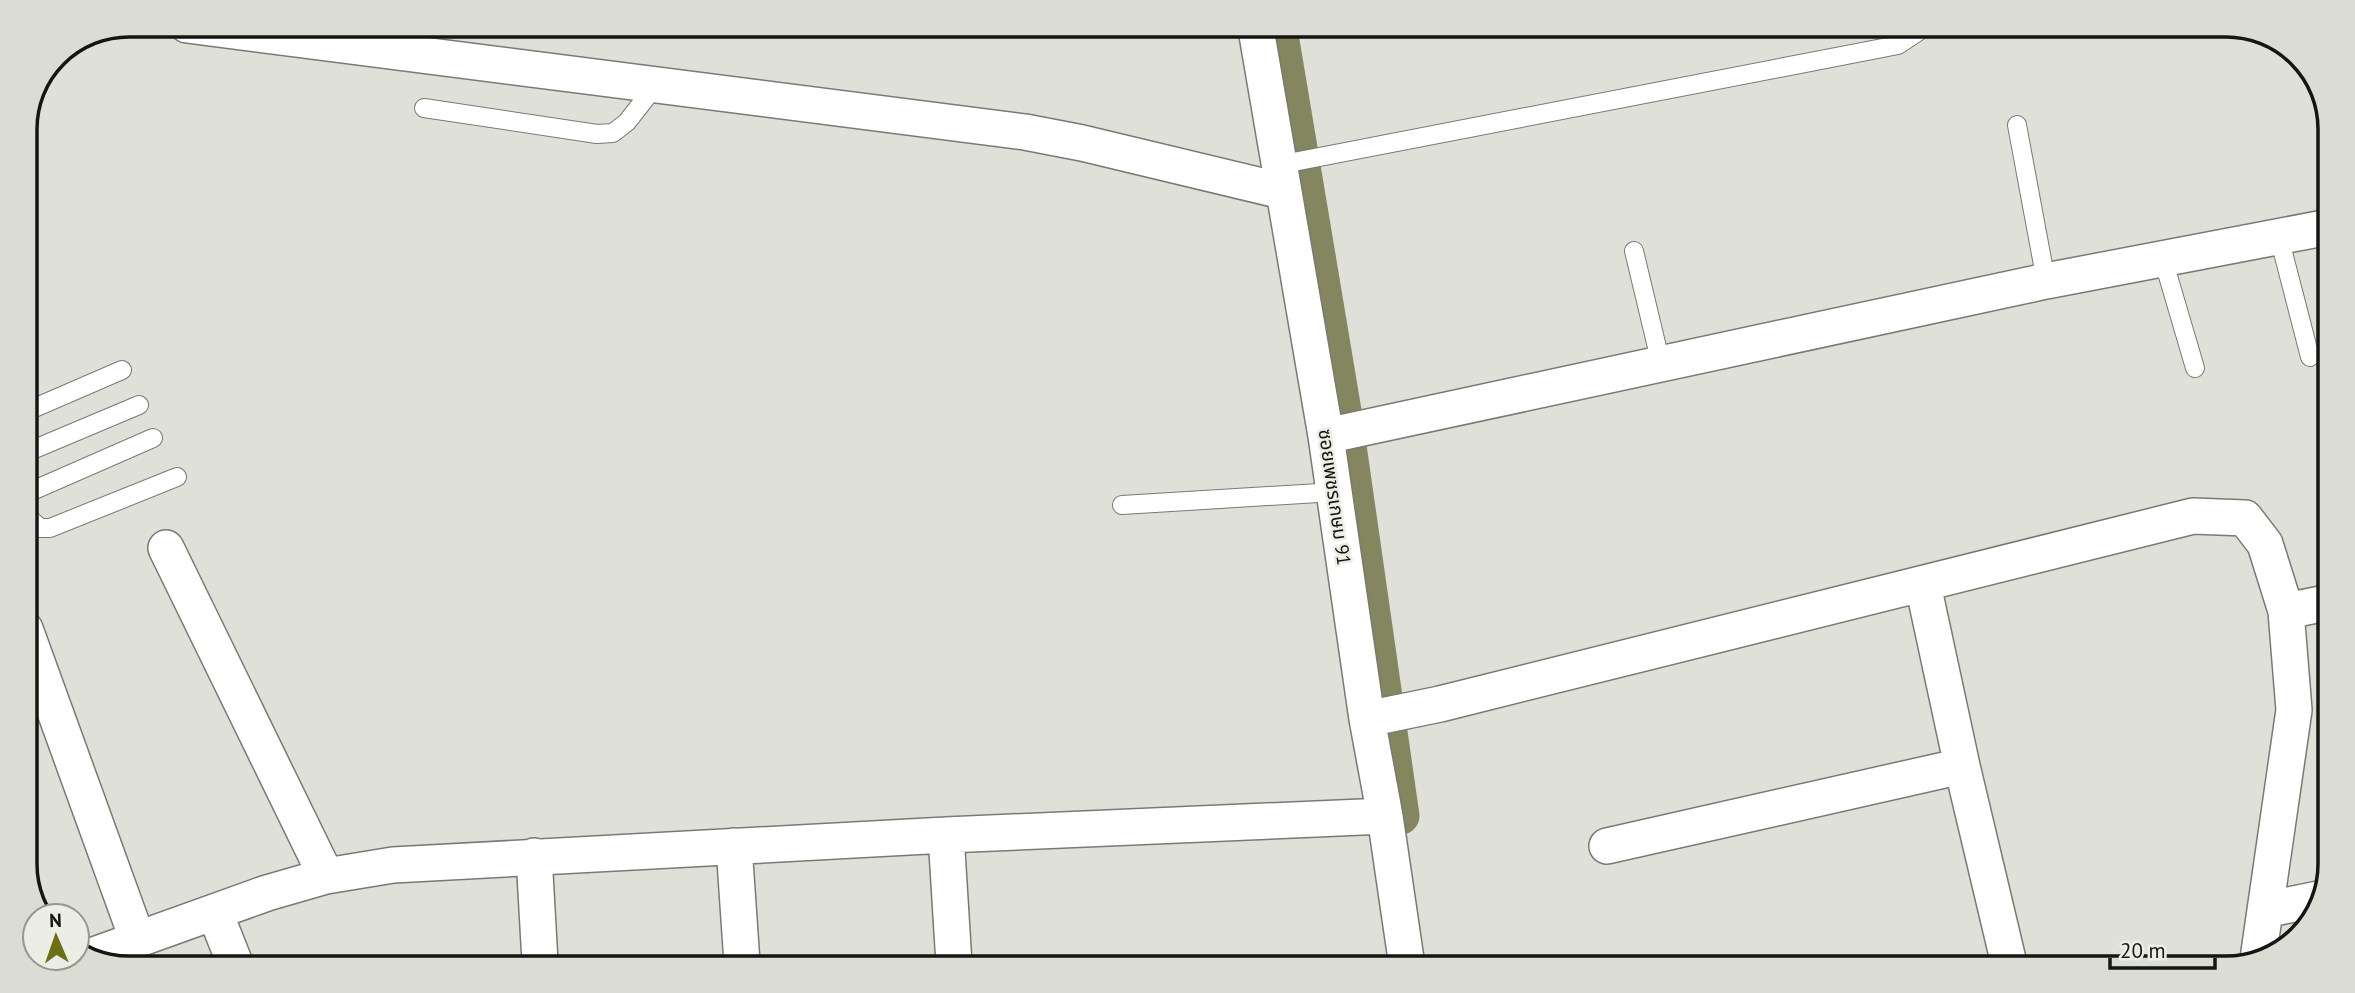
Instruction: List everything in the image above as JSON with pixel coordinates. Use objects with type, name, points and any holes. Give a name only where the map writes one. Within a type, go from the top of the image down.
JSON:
[{"type":"street","points":[[281,37],[1024,132],[1280,178]]},
{"type":"street","name":"ซอยเพชรเกษม 91","points":[[1257,37],[1335,492],[1383,716],[1385,816],[1406,956]]},
{"type":"street","points":[[1326,436],[2046,281],[2318,229]]},
{"type":"street","points":[[1383,716],[2193,516],[2245,519],[2265,544],[2286,611],[2294,710],[2259,950]]},
{"type":"street","points":[[166,548],[326,876]]},
{"type":"street","points":[[1923,584],[1962,766],[2007,956]]},
{"type":"street","points":[[2286,611],[2318,605]]},
{"type":"street","points":[[37,662],[137,939]]},
{"type":"street","points":[[1607,846],[1962,766]]},
{"type":"street","points":[[103,952],[267,893],[326,876],[393,865],[946,835],[1385,816]]},
{"type":"street","points":[[946,835],[954,956]]},
{"type":"street","points":[[734,846],[741,956]]},
{"type":"street","points":[[534,856],[540,956]]},
{"type":"street","points":[[2265,910],[2310,901]]},
{"type":"street","points":[[215,913],[232,956]]},
{"type":"lane","points":[[1280,178],[1898,46],[1911,37]]},
{"type":"lane","points":[[424,108],[597,134],[613,132],[627,122],[656,85]]},
{"type":"lane","points":[[2017,124],[2046,281]]},
{"type":"lane","points":[[2279,237],[2310,357]]},
{"type":"lane","points":[[1634,251],[1661,364]]},
{"type":"lane","points":[[2163,258],[2195,368]]},
{"type":"lane","points":[[37,407],[122,370]]},
{"type":"lane","points":[[37,448],[139,405]]},
{"type":"lane","points":[[37,489],[153,438]]},
{"type":"lane","points":[[37,525],[50,528],[177,477]]},
{"type":"lane","points":[[1122,505],[1335,492]]},
{"type":"waterway","points":[[1280,37],[1343,411],[1401,816]]}]
